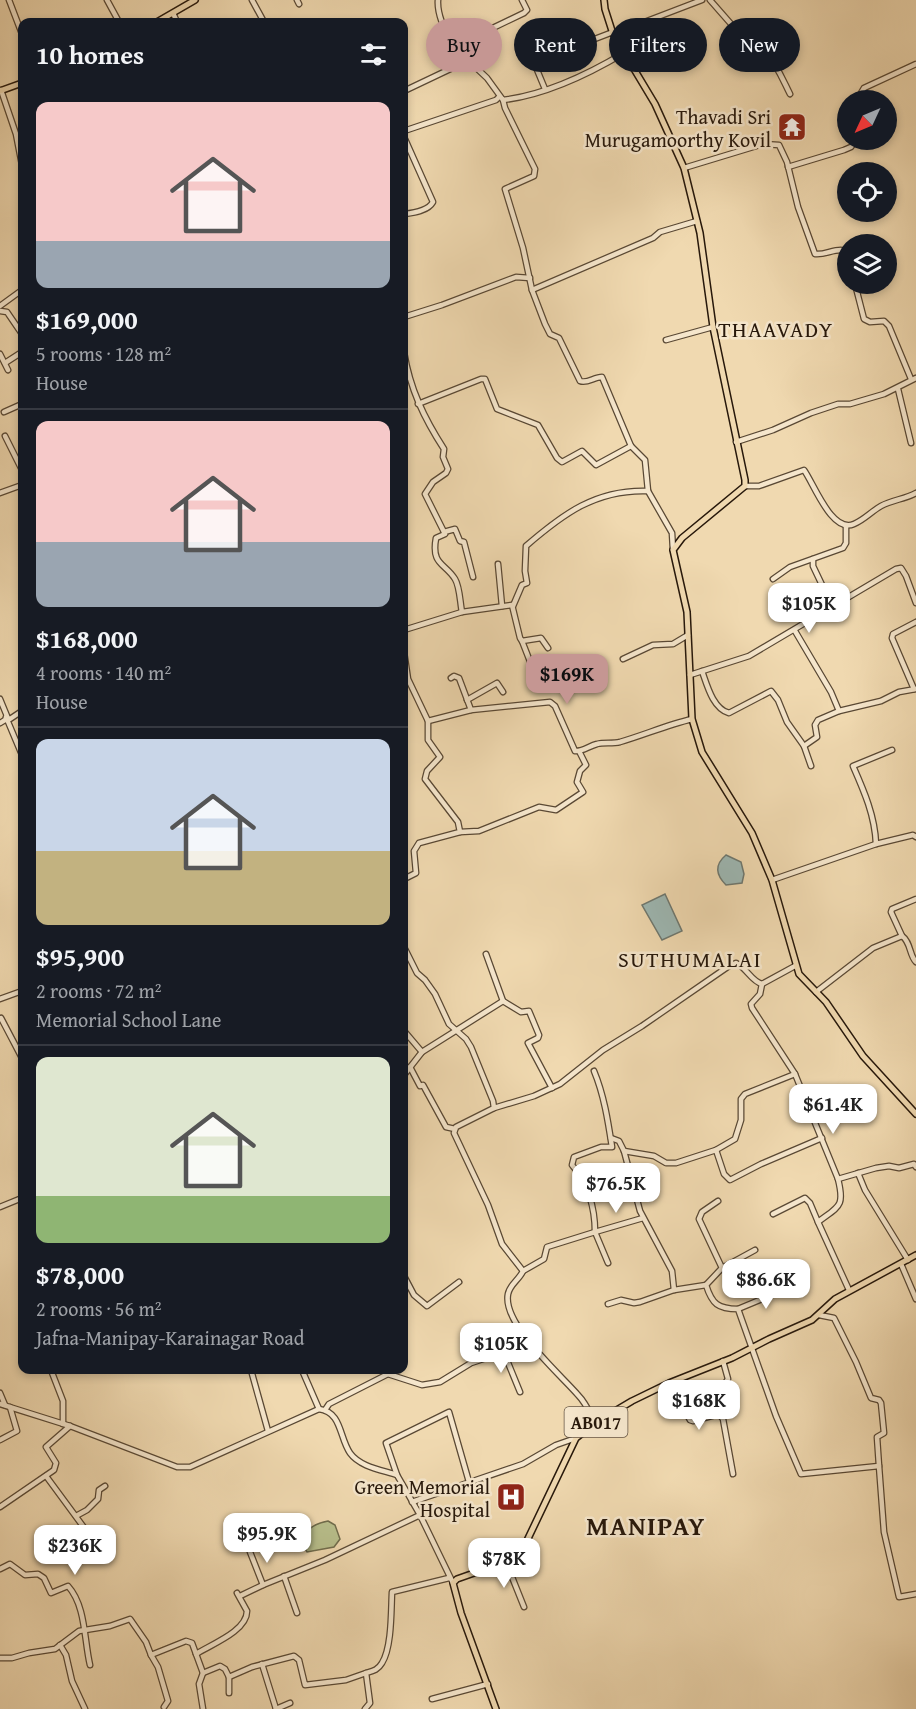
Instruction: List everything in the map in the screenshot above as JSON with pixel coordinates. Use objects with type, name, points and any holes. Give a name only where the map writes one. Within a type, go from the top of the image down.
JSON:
[{"type":"main road","points":[[164,18],[195,0]]},
{"type":"main road","points":[[604,0],[609,21]]},
{"type":"main road","points":[[636,72],[655,104],[684,168],[697,221],[713,327],[746,486],[682,538],[673,550],[687,612],[692,719],[702,752],[752,833],[771,880],[795,966],[804,981],[816,992],[863,1056],[916,1114]]},
{"type":"main road","points":[[0,90],[18,84]]},
{"type":"main road","name":"AB017","points":[[451,1581],[506,1562],[523,1549],[576,1438],[595,1422],[669,1383],[751,1349],[812,1320],[835,1299],[849,1290],[916,1255]]},
{"type":"main road","points":[[451,1581],[496,1709]]},
{"type":"street","points":[[9,0],[18,24]]},
{"type":"street","points":[[107,0],[117,18]]},
{"type":"street","points":[[252,0],[262,18]]},
{"type":"street","points":[[438,0],[442,18]]},
{"type":"street","points":[[502,24],[525,13],[522,0]]},
{"type":"street","points":[[653,18],[702,0]]},
{"type":"street","points":[[710,0],[753,49],[764,50],[776,65],[790,94]]},
{"type":"street","points":[[173,13],[175,18]]},
{"type":"street","points":[[545,89],[535,65],[537,61],[609,34]]},
{"type":"street","points":[[408,130],[501,98],[545,89],[592,72],[609,62]]},
{"type":"street","points":[[863,90],[916,64]]},
{"type":"street","points":[[408,89],[444,72]]},
{"type":"street","points":[[481,72],[501,98],[535,169],[534,176],[505,189],[532,290],[544,324],[550,334],[559,338],[580,381],[584,383],[602,377],[631,446],[645,460],[648,491],[672,533],[673,550]]},
{"type":"street","points":[[0,90],[18,144]]},
{"type":"street","points":[[684,168],[764,144],[779,145],[815,254],[823,255],[831,250],[837,250]]},
{"type":"street","points":[[408,146],[433,202],[430,206],[408,214]]},
{"type":"street","points":[[788,167],[844,150]]},
{"type":"street","points":[[532,290],[653,238],[660,232],[697,221]]},
{"type":"street","points":[[408,316],[516,277],[530,278]]},
{"type":"street","points":[[0,306],[18,293]]},
{"type":"street","points":[[736,442],[838,404],[871,399],[914,379],[890,326],[884,321],[870,322],[864,319],[858,294]]},
{"type":"street","points":[[0,311],[7,312],[18,328]]},
{"type":"street","points":[[666,340],[713,327]]},
{"type":"street","points":[[0,354],[8,370]]},
{"type":"street","points":[[5,363],[18,355]]},
{"type":"street","points":[[408,377],[418,404],[444,449],[443,457],[448,469],[433,482],[425,495],[444,532]]},
{"type":"street","points":[[418,404],[485,379],[497,409],[538,425],[557,458],[562,462],[582,451],[596,465],[631,446]]},
{"type":"street","points":[[898,388],[912,443]]},
{"type":"street","points":[[4,412],[18,406]]},
{"type":"street","points":[[5,436],[18,462]]},
{"type":"street","points":[[746,486],[759,486],[804,470],[826,508],[837,521],[846,526],[868,517],[881,506],[916,493]]},
{"type":"street","points":[[0,493],[18,486]]},
{"type":"street","points":[[531,664],[520,638],[513,606],[522,585],[527,583],[524,551],[526,546],[554,522],[595,498],[648,491]]},
{"type":"street","points":[[773,579],[790,567],[844,547],[846,526]]},
{"type":"street","points":[[462,612],[456,580],[439,564],[435,546],[436,538],[445,534],[444,532],[455,529],[460,541],[464,542],[473,577]]},
{"type":"street","points":[[813,559],[813,566],[832,606]]},
{"type":"street","points":[[498,564],[502,606]]},
{"type":"street","points":[[690,675],[749,656],[795,631],[832,606],[896,569],[901,568],[906,576],[915,595],[916,603]]},
{"type":"street","points":[[408,629],[462,612],[513,606]]},
{"type":"street","points":[[804,746],[817,737],[815,725],[818,720],[839,711],[881,701],[899,692],[915,689],[892,638],[893,634],[916,622]]},
{"type":"street","points":[[795,631],[831,692],[839,711]]},
{"type":"street","points":[[623,659],[653,645],[673,644],[688,635]]},
{"type":"street","points":[[522,641],[541,638],[548,648]]},
{"type":"street","points":[[702,671],[717,706],[724,712],[729,712],[771,691],[778,700],[787,722],[804,746],[811,766]]},
{"type":"street","points":[[408,673],[410,683],[429,721],[428,740],[440,757],[427,771],[425,779],[453,815],[460,832]]},
{"type":"street","points":[[451,678],[454,676],[459,678],[471,710]]},
{"type":"street","points":[[467,700],[497,683],[502,692]]},
{"type":"street","points":[[0,699],[18,746]]},
{"type":"street","points":[[408,877],[416,873],[414,851],[419,843],[460,832],[479,831],[539,807],[556,810],[583,792],[577,782],[580,771],[586,765],[579,752],[575,751],[555,706],[550,702],[471,710],[429,721]]},
{"type":"street","points":[[0,723],[6,717],[10,718],[18,713]]},
{"type":"street","points":[[579,752],[591,746],[617,742],[672,723],[692,719]]},
{"type":"street","points":[[876,844],[876,834],[866,797],[853,766],[892,750]]},
{"type":"street","points":[[771,880],[876,844],[908,835],[916,837]]},
{"type":"street","points":[[916,899],[892,909],[891,912],[902,936],[909,943],[916,963]]},
{"type":"street","points":[[816,992],[873,948],[902,936]]},
{"type":"street","points":[[486,954],[503,1001],[521,1012],[529,1011],[539,1035],[538,1038],[528,1043],[552,1088]]},
{"type":"street","points":[[408,956],[412,965],[430,986],[445,1017],[471,1047],[484,1073],[494,1108]]},
{"type":"street","points":[[455,1129],[494,1108],[534,1096],[560,1084],[603,1050],[729,966],[736,963],[740,965],[756,982],[762,984],[795,966]]},
{"type":"street","points":[[762,984],[760,994],[751,1004],[752,1008],[795,1074],[838,1179],[842,1197],[840,1204],[818,1222]]},
{"type":"street","points":[[0,999],[18,992]]},
{"type":"street","points":[[408,1070],[423,1052],[503,1001]]},
{"type":"street","points":[[0,1017],[18,1051]]},
{"type":"street","points":[[408,1035],[423,1052]]},
{"type":"street","points":[[410,1067],[420,1086],[423,1085],[446,1127],[455,1129]]},
{"type":"street","points":[[594,1071],[603,1093],[604,1110],[612,1147],[601,1147],[574,1158],[572,1165],[590,1196],[595,1216],[595,1232],[608,1263]]},
{"type":"street","points":[[624,1150],[654,1156],[666,1163],[676,1163],[716,1150],[735,1139],[741,1120],[741,1099],[745,1094],[795,1074]]},
{"type":"street","points":[[455,1129],[456,1140],[488,1205],[497,1234],[502,1244],[524,1271]]},
{"type":"street","points":[[611,1138],[619,1141],[624,1150],[643,1218],[672,1271],[674,1290]]},
{"type":"street","points":[[716,1150],[724,1174],[730,1180],[822,1138]]},
{"type":"street","points":[[838,1179],[889,1166],[899,1168],[914,1164],[916,1167]]},
{"type":"street","points":[[858,1173],[865,1190],[908,1260]]},
{"type":"street","points":[[773,1214],[805,1198],[810,1203],[849,1290]]},
{"type":"street","points":[[0,1207],[18,1200]]},
{"type":"street","points":[[718,1201],[702,1212],[699,1219],[722,1268]]},
{"type":"street","points":[[595,1422],[578,1395],[549,1367],[525,1336],[512,1316],[507,1297],[511,1286],[524,1271],[544,1259],[547,1247],[585,1233],[643,1218]]},
{"type":"street","points":[[608,1304],[621,1300],[640,1302],[674,1290],[706,1285],[722,1268],[755,1250]]},
{"type":"street","points":[[901,1264],[916,1299]]},
{"type":"street","points":[[408,1284],[414,1295],[427,1306],[459,1282]]},
{"type":"street","points":[[706,1285],[718,1306],[724,1310],[738,1309],[786,1289]]},
{"type":"street","points":[[738,1309],[776,1416],[801,1474],[879,1466]]},
{"type":"street","points":[[819,1315],[834,1318],[856,1362],[870,1398],[879,1400],[881,1403],[884,1433],[877,1437],[884,1532],[899,1597],[916,1594]]},
{"type":"street","points":[[392,1374],[422,1385],[440,1382],[471,1363],[525,1336]]},
{"type":"street","points":[[502,1348],[520,1392]]},
{"type":"street","points":[[669,1383],[690,1420],[719,1414],[724,1410],[722,1388],[728,1379],[723,1361]]},
{"type":"street","points":[[53,1374],[63,1401],[63,1424]]},
{"type":"street","points":[[252,1374],[268,1431]]},
{"type":"street","points":[[304,1374],[322,1409],[332,1414],[340,1427],[350,1452],[361,1463],[397,1475]]},
{"type":"street","points":[[5,1405],[70,1426],[177,1467],[190,1467],[322,1409],[383,1374]]},
{"type":"street","points":[[0,1393],[17,1431],[0,1440]]},
{"type":"street","points":[[229,1677],[285,1657],[297,1657],[305,1686],[346,1680],[375,1671],[382,1664],[388,1645],[392,1592],[451,1581],[420,1515],[397,1475],[386,1443],[449,1412],[469,1482]]},
{"type":"street","points":[[719,1414],[723,1419],[733,1474]]},
{"type":"street","points":[[0,1507],[54,1470],[56,1463],[46,1447],[70,1426]]},
{"type":"street","points":[[412,1502],[523,1464],[556,1445],[576,1438]]},
{"type":"street","points":[[46,1476],[88,1533]]},
{"type":"street","points":[[76,1516],[87,1510],[98,1499],[99,1490],[105,1486]]},
{"type":"street","points":[[196,1653],[236,1631],[244,1623],[247,1611],[238,1595],[325,1560],[420,1515]]},
{"type":"street","points":[[250,1552],[263,1585]]},
{"type":"street","points":[[506,1562],[524,1607]]},
{"type":"street","points":[[0,1569],[10,1564],[25,1575],[38,1574],[44,1578],[51,1593],[68,1586],[78,1602],[90,1665]]},
{"type":"street","points":[[284,1576],[297,1613]]},
{"type":"street","points":[[0,1658],[12,1658],[55,1649],[79,1631],[130,1620],[146,1642],[158,1667],[168,1701],[167,1708]]},
{"type":"street","points":[[151,1655],[186,1641],[192,1643],[203,1672],[199,1684],[204,1709]]},
{"type":"street","points":[[60,1645],[66,1655],[72,1681],[85,1709]]},
{"type":"street","points":[[262,1664],[276,1709],[290,1703]]},
{"type":"street","points":[[203,1672],[220,1666],[225,1669],[229,1677],[228,1693]]},
{"type":"street","points":[[365,1709],[370,1702],[366,1673]]},
{"type":"street","points":[[432,1699],[488,1684]]},
{"type":"green space","points":[[328,1521],[335,1525],[340,1539],[334,1547],[307,1552],[300,1541],[302,1537],[311,1527]]},
{"type":"water","points":[[726,855],[741,862],[744,874],[742,883],[726,885],[720,878],[718,866]]},
{"type":"water","points":[[665,894],[682,931],[662,940],[642,905]]},
{"type":"place","name":"Thavadi Sri Murugamoorthy Kovil","points":[[792,127]]},
{"type":"place","name":"Green Memorial Hospital","points":[[511,1497]]},
{"type":"district","name":"THAAVADY","points":[[776,329]]},
{"type":"district","name":"SUTHUMALAI","points":[[690,959]]},
{"type":"district","name":"MANIPAY","points":[[646,1525]]}]
